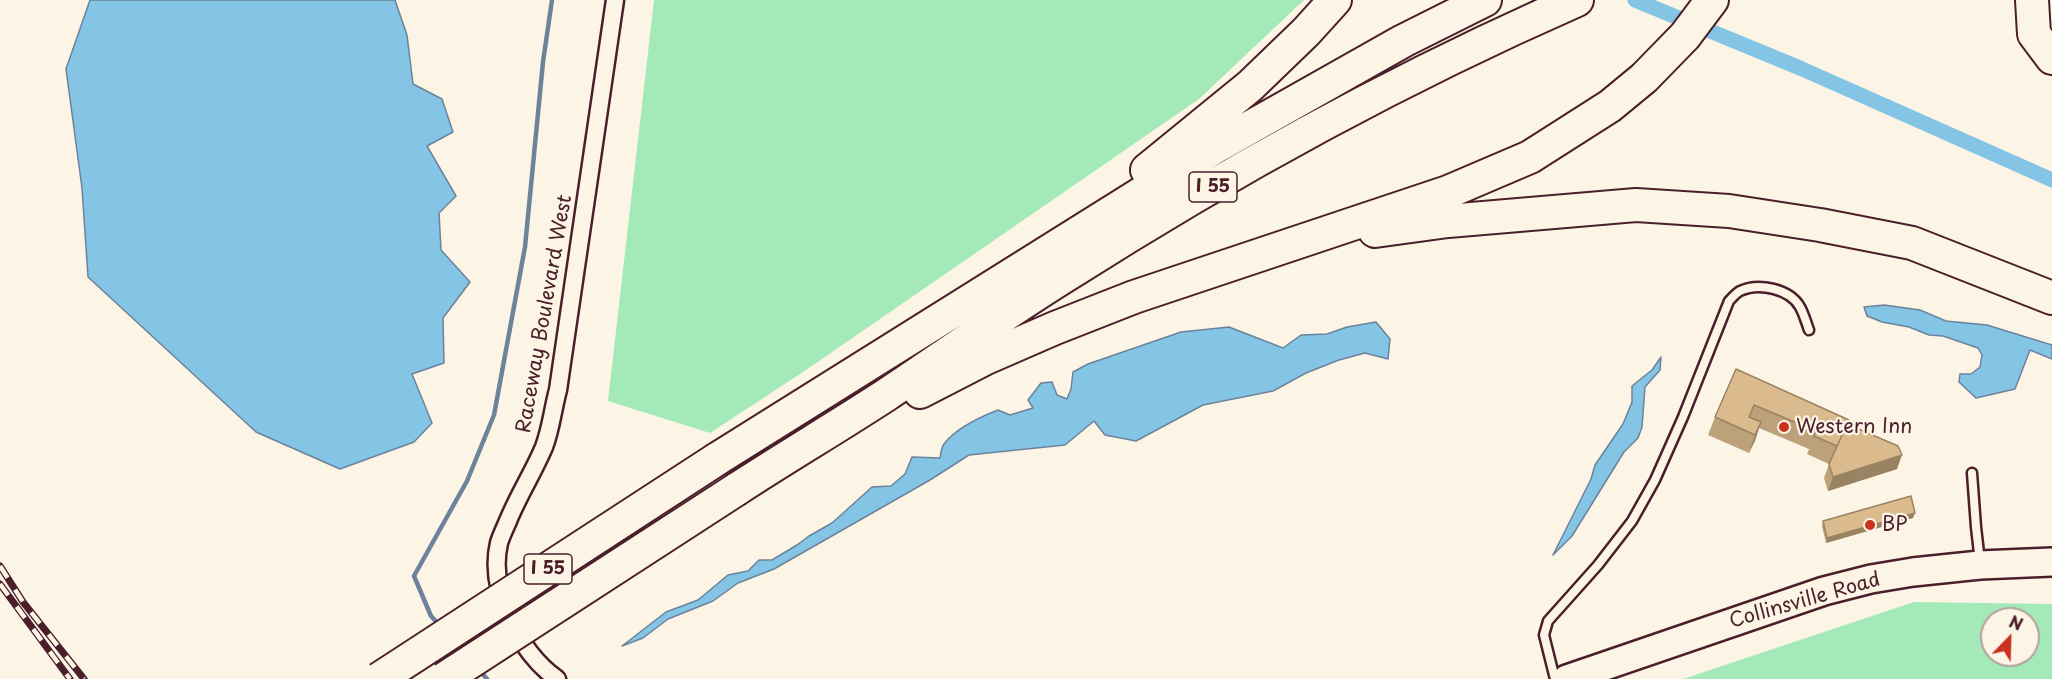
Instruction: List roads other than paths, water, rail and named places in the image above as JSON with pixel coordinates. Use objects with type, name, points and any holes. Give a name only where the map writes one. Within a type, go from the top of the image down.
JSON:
[{"type":"highway","points":[[1098,220],[1125,188],[1250,86],[1306,32],[1335,0]]},
{"type":"highway","name":"I 55","points":[[379,679],[717,459],[1236,134],[1403,41],[1485,0]]},
{"type":"highway","points":[[883,396],[922,392],[986,358],[1145,293],[1448,192],[1530,157],[1610,106],[1644,78],[1686,36],[1712,0]]},
{"type":"highway","points":[[2031,0],[2034,34],[2052,58]]},
{"type":"highway","name":"I 55","points":[[444,679],[1066,275],[1326,122],[1429,68],[1569,4]]},
{"type":"highway","points":[[1299,241],[1448,221],[1636,205],[1729,211],[1820,225],[1912,243],[2052,298]]},
{"type":"main road","name":"Collinsville Road","points":[[1567,679],[1824,591],[1902,574],[1980,565],[2052,562]]},
{"type":"street","name":"Raceway Boulevard West","points":[[557,679],[545,670],[525,647],[506,610],[497,573],[499,543],[544,446],[558,390],[615,0]]},
{"type":"lane","points":[[1555,679],[1544,635],[1548,621],[1598,565],[1632,520],[1655,480],[1729,301],[1740,291],[1757,288],[1786,293],[1800,306],[1809,330]]},
{"type":"lane","points":[[1972,473],[1980,565]]},
{"type":"water","points":[[90,0],[395,0],[407,35],[413,84],[442,99],[453,132],[427,146],[456,196],[439,213],[441,250],[470,282],[443,318],[444,363],[412,374],[432,423],[414,442],[340,469],[256,432],[88,277],[82,188],[66,69]]},
{"type":"water","points":[[1884,305],[1920,310],[1946,321],[1987,325],[2052,345],[2052,359],[2030,350],[2015,389],[1976,398],[1959,382],[1960,374],[1971,374],[1980,367],[1982,355],[1978,348],[1943,336],[1929,335],[1867,316],[1864,307]]},
{"type":"water","points":[[1376,322],[1390,339],[1388,359],[1365,353],[1339,360],[1306,373],[1273,391],[1203,405],[1136,441],[1105,435],[1094,421],[1065,445],[969,455],[930,480],[774,569],[738,583],[713,601],[668,619],[643,638],[622,646],[666,612],[698,600],[728,575],[748,571],[759,560],[772,560],[832,523],[872,487],[891,486],[905,474],[912,457],[940,458],[944,444],[949,438],[969,424],[998,410],[1010,415],[1033,408],[1028,400],[1041,383],[1052,382],[1057,395],[1067,399],[1073,372],[1088,364],[1181,332],[1229,327],[1283,348],[1301,335],[1327,334],[1347,327]]},
{"type":"water","points":[[1661,357],[1660,370],[1645,387],[1642,427],[1638,438],[1624,452],[1572,536],[1553,555],[1591,479],[1595,465],[1623,424],[1632,402],[1632,386],[1652,370]]},
{"type":"waterway","points":[[441,627],[431,616],[414,576],[467,481],[494,415],[525,247],[543,62],[552,0]]},
{"type":"waterway","points":[[1635,0],[1800,68],[2052,180]]},
{"type":"waterway","points":[[478,669],[487,679]]},
{"type":"railway","points":[[0,566],[23,602],[84,679]]},
{"type":"railway","points":[[0,584],[70,679]]},
{"type":"place","name":"Western Inn","points":[[1784,427]]},
{"type":"place","name":"BP","points":[[1870,525]]}]
